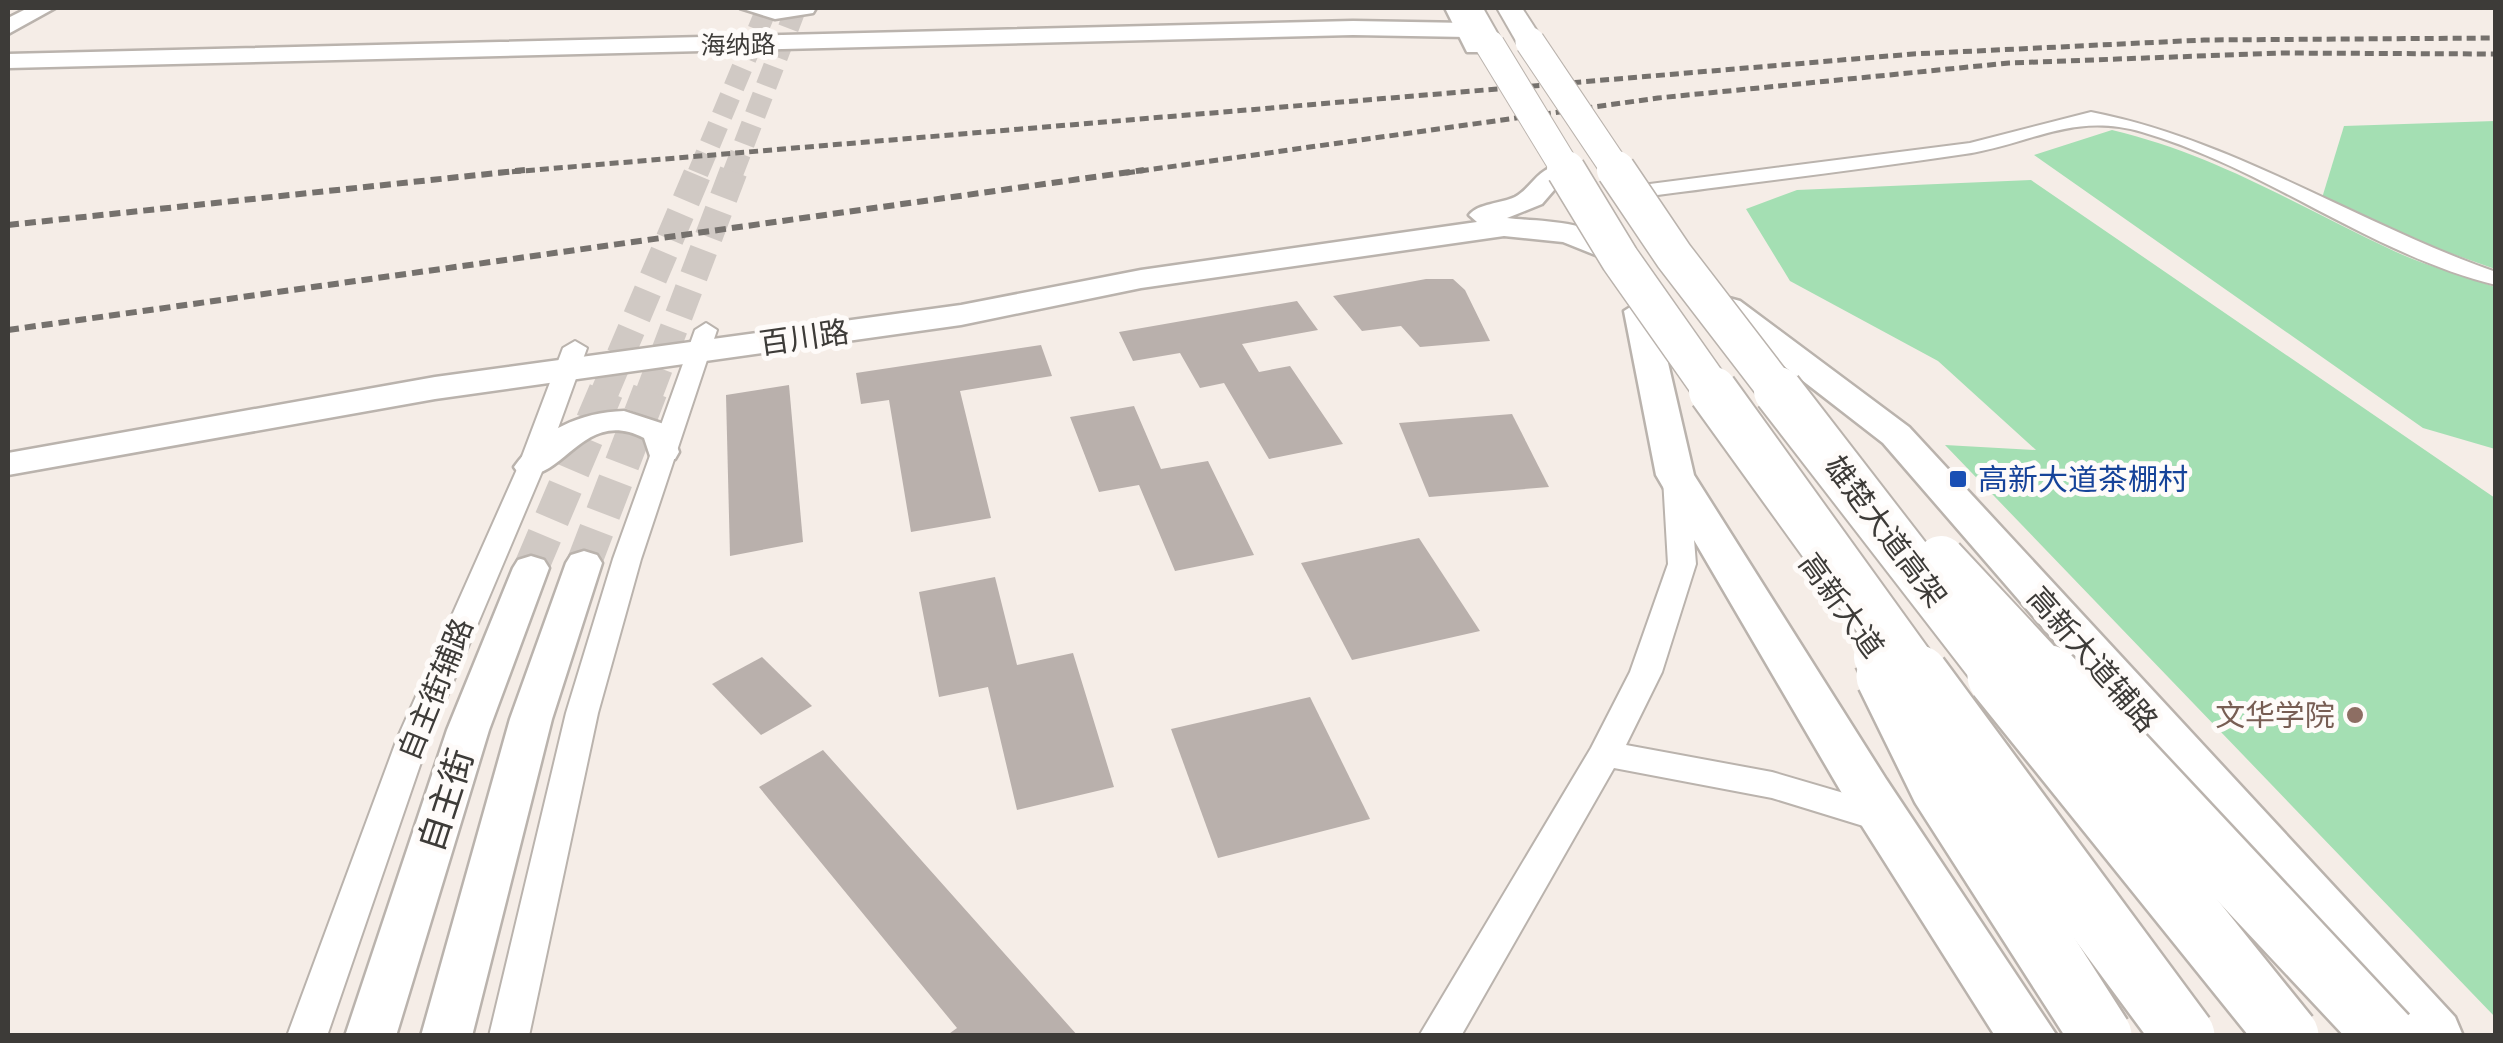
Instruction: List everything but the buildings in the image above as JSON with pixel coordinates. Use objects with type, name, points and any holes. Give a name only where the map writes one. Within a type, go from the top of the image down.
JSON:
[{"type":"highway","name":"雄楚大道高架","points":[[1473,18],[1618,175],[1737,328],[1956,624],[2288,1036]]},
{"type":"highway","name":"雄楚大道高架","points":[[1473,18],[1620,258],[1823,546],[2184,1036]]},
{"type":"highway","points":[[1737,328],[2386,1036]]},
{"type":"highway","points":[[1823,546],[1942,788],[2101,1036]]},
{"type":"main road","points":[[8,19],[29,8]]},
{"type":"main road","points":[[8,27],[44,8]]},
{"type":"main road","points":[[725,39],[747,8],[774,12],[804,8]]},
{"type":"main road","points":[[814,38],[816,8]]},
{"type":"main road","points":[[1520,8],[1544,44]]},
{"type":"main road","name":"海纳路","points":[[8,54],[1354,28],[1473,18]]},
{"type":"main road","name":"海纳路","points":[[8,62],[725,39]]},
{"type":"main road","points":[[1622,160],[1737,328],[2320,1036]]},
{"type":"main road","name":"高新大道","points":[[1550,170],[1791,534],[2152,1036]]},
{"type":"main road","name":"百川路","points":[[8,441],[204,404],[702,341],[1473,217],[1522,206],[1541,195],[1550,170]]},
{"type":"main road","name":"百川路","points":[[702,341],[962,314],[1141,280],[1504,227],[1569,234],[1598,246]]},
{"type":"main road","points":[[1640,311],[1676,475],[1886,819],[2028,1036]]},
{"type":"main road","name":"高新大道辅路","points":[[1737,328],[1896,434],[2434,1036]]},
{"type":"main road","name":"百川路","points":[[8,464],[571,359]]},
{"type":"street","points":[[1642,190],[1970,148],[2091,117],[2147,128],[2245,167],[2415,251],[2496,278]]},
{"type":"street","points":[[509,1036],[582,713],[663,452],[702,341]]},
{"type":"street","name":"自主街辅路","points":[[307,1036],[413,739],[531,467],[571,359]]},
{"type":"street","points":[[531,467],[553,440],[607,422],[647,425],[660,433],[663,452]]},
{"type":"street","points":[[1439,1036],[1605,754],[1646,672],[1682,564],[1676,475]]},
{"type":"street","name":"自主街","points":[[446,1036],[531,719],[584,563]]},
{"type":"street","name":"自主街","points":[[370,1036],[468,730],[531,568]]},
{"type":"street","points":[[1605,754],[1772,785],[1886,819]]},
{"type":"green space","points":[[2495,121],[2495,269],[2413,240],[2322,198],[2344,126]]},
{"type":"green space","points":[[2112,130],[2222,167],[2406,256],[2495,287],[2495,449],[2423,428],[2034,155]]},
{"type":"green space","name":"文华学院","points":[[2031,180],[2495,498],[2495,1017],[1945,445],[2036,450],[1938,361],[1790,281],[1746,209],[1797,190]]},
{"type":"tunnel","points":[[698,173],[767,8]]},
{"type":"tunnel","points":[[733,173],[796,8]]},
{"type":"tunnel","points":[[604,394],[699,170]]},
{"type":"tunnel","points":[[649,394],[734,170]]},
{"type":"tunnel","points":[[531,568],[606,391]]},
{"type":"tunnel","points":[[584,563],[650,391]]},
{"type":"railway","points":[[498,173],[1913,54],[2204,40],[2496,38]]},
{"type":"railway","points":[[1126,173],[1658,98],[2009,63],[2282,53],[2496,54]]},
{"type":"railway","points":[[8,225],[525,170]]},
{"type":"railway","points":[[8,330],[1144,170]]},
{"type":"place","name":"高新大道茶棚村","points":[[1958,479]]},
{"type":"place","name":"文华学院","points":[[2355,715]]}]
